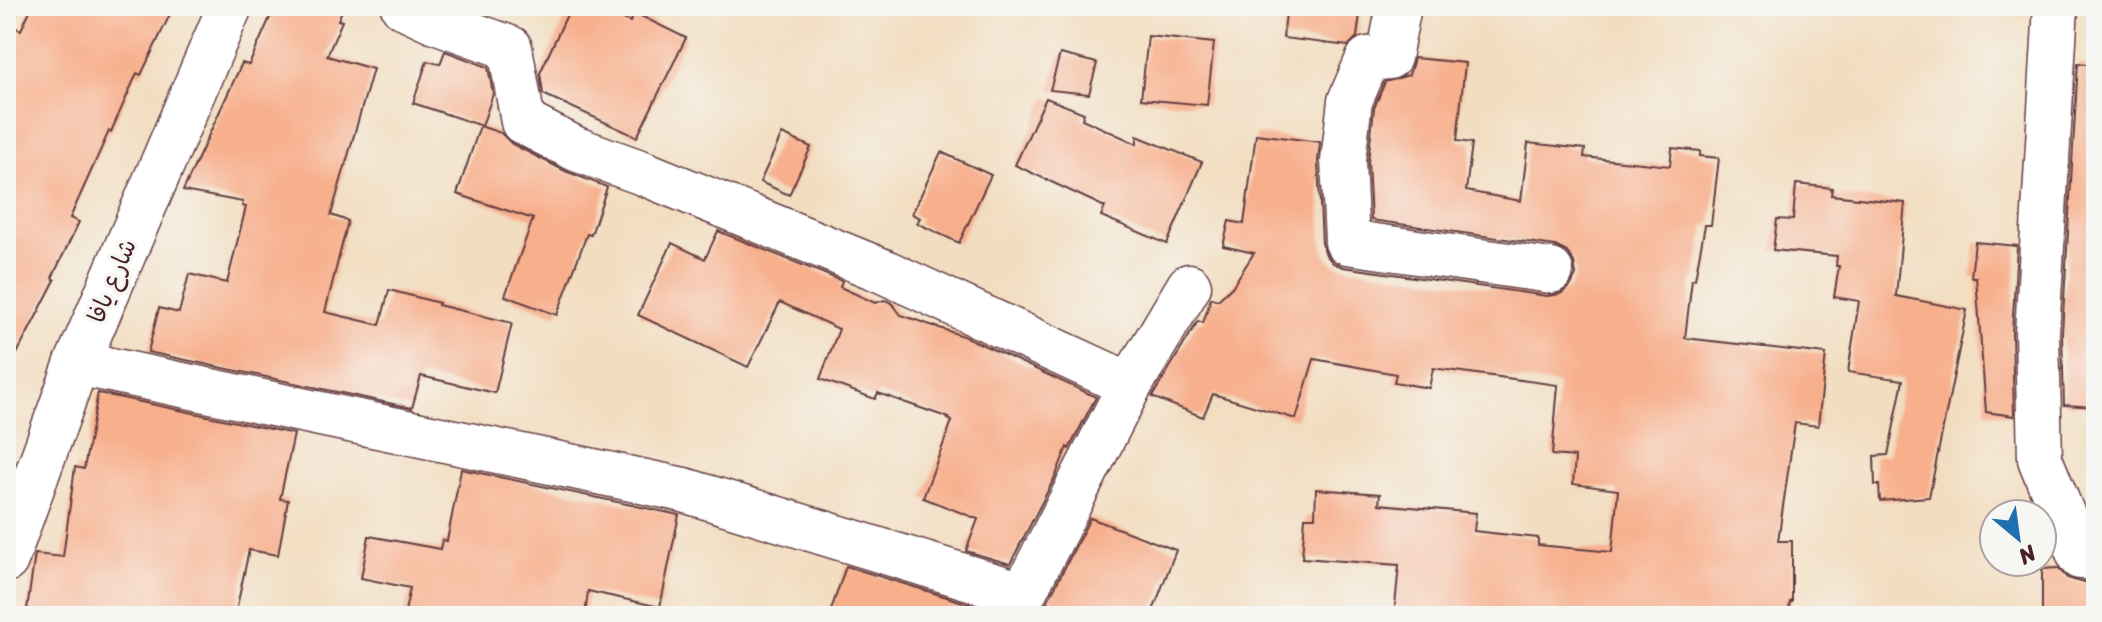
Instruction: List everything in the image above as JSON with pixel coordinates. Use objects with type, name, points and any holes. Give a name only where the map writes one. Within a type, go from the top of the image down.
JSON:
[{"type":"street","name":"شارع يافا","points":[[6,560],[77,363],[230,6]]},
{"type":"street","points":[[403,6],[510,48],[523,122],[576,149],[643,173],[883,271],[1130,385]]},
{"type":"street","points":[[1399,6],[1389,57],[1368,59],[1350,101],[1343,161],[1347,242],[1551,271]]},
{"type":"street","points":[[2056,6],[2037,333],[2040,459],[2080,557],[2096,557]]},
{"type":"street","points":[[77,363],[684,490],[1017,605],[1130,385],[1189,286]]},
{"type":"building","points":[[32,6],[174,6],[141,75],[137,73],[109,131],[70,218],[79,222],[52,278],[55,280],[6,375],[6,45],[14,27],[21,30]]},
{"type":"building","points":[[275,6],[344,6],[338,20],[342,21],[327,56],[373,69],[331,215],[348,221],[325,312],[380,325],[389,290],[512,323],[495,393],[421,376],[412,408],[148,352],[159,308],[179,313],[189,274],[227,283],[246,207],[242,206],[243,202],[183,191],[242,63],[249,65]]},
{"type":"building","points":[[571,6],[595,6],[630,22],[635,13],[686,38],[637,137],[543,94],[540,73]]},
{"type":"building","points":[[1287,6],[1361,6],[1357,37],[1348,46],[1283,38]]},
{"type":"building","points":[[1148,36],[1214,43],[1207,105],[1141,99]]},
{"type":"building","points":[[445,51],[488,67],[493,94],[482,126],[413,103],[427,61],[440,64]]},
{"type":"building","points":[[1060,54],[1097,63],[1089,94],[1050,90]]},
{"type":"building","points":[[1414,58],[1465,63],[1457,141],[1472,143],[1466,191],[1521,201],[1528,143],[1585,149],[1584,157],[1670,166],[1672,148],[1700,151],[1700,156],[1719,158],[1711,225],[1705,225],[1695,279],[1692,279],[1685,338],[1826,354],[1818,426],[1795,423],[1778,541],[1792,541],[1792,602],[1788,616],[1591,616],[1523,610],[1522,616],[1394,616],[1399,565],[1302,558],[1305,517],[1315,517],[1316,489],[1380,494],[1379,504],[1476,513],[1474,531],[1538,538],[1538,545],[1612,552],[1618,490],[1573,484],[1575,457],[1552,455],[1558,385],[1433,368],[1429,388],[1394,382],[1396,374],[1314,359],[1296,419],[1213,394],[1203,417],[1152,397],[1198,321],[1203,323],[1211,298],[1218,300],[1232,287],[1254,253],[1223,246],[1229,221],[1244,224],[1256,134],[1320,142],[1322,243],[1333,263],[1343,267],[1547,296],[1560,294],[1570,287],[1576,275],[1574,262],[1567,252],[1555,246],[1371,220],[1368,162],[1374,108],[1385,82],[1409,75]]},
{"type":"building","points":[[2078,63],[2096,65],[2096,407],[2064,405],[2062,333]]},
{"type":"building","points":[[1046,98],[1084,113],[1082,119],[1137,144],[1137,136],[1202,162],[1167,244],[1101,216],[1105,207],[1015,165]]},
{"type":"building","points":[[480,126],[501,133],[512,144],[565,171],[607,187],[591,235],[587,234],[557,315],[505,296],[533,219],[457,194]]},
{"type":"building","points":[[782,134],[811,147],[789,195],[760,182]]},
{"type":"building","points":[[941,152],[991,175],[959,243],[917,223],[920,218],[912,214]]},
{"type":"building","points":[[1796,184],[1832,188],[1831,195],[1905,203],[1896,296],[1967,310],[1929,497],[1880,501],[1879,485],[1875,485],[1874,456],[1888,455],[1903,380],[1848,372],[1859,301],[1834,297],[1839,266],[1836,266],[1837,256],[1773,250],[1777,219],[1793,220]]},
{"type":"building","points":[[718,231],[842,281],[840,287],[875,303],[885,300],[892,303],[901,315],[966,337],[1096,397],[1069,449],[1067,447],[1010,564],[966,551],[978,519],[923,498],[952,421],[949,418],[878,393],[875,399],[820,379],[839,329],[780,302],[748,367],[638,315],[672,243],[705,259]]},
{"type":"building","points":[[1975,242],[2017,246],[2012,333],[2014,416],[1986,412],[1976,277],[1971,277]]},
{"type":"building","points":[[98,393],[294,434],[280,499],[288,500],[278,555],[249,550],[235,616],[26,616],[35,554],[63,557],[75,467],[84,469]]},
{"type":"building","points":[[461,469],[679,515],[660,607],[588,591],[585,616],[404,616],[410,588],[361,578],[369,536],[440,549],[442,540],[447,541]]},
{"type":"building","points":[[1090,518],[1176,550],[1151,616],[1040,616]]},
{"type":"building","points":[[846,566],[989,610],[987,616],[829,616]]},
{"type":"building","points":[[2058,568],[2067,578],[2096,582],[2096,616],[2042,616],[2042,578],[2058,578]]}]
